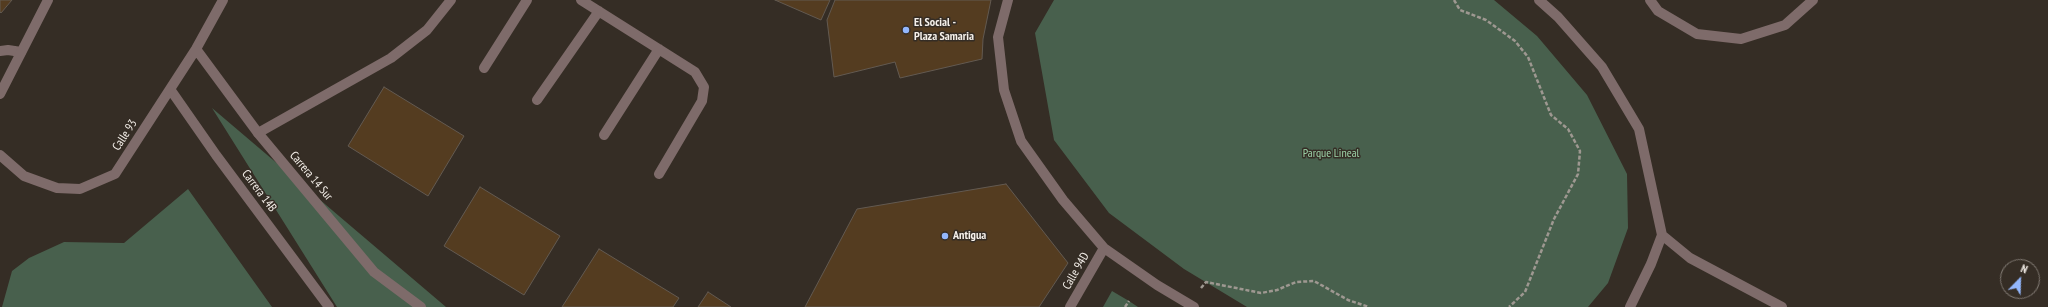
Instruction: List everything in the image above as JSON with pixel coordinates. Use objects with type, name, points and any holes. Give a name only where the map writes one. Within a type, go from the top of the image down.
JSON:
[{"type":"street","points":[[0,94],[48,0]]},
{"type":"street","name":"Calle 93","points":[[0,155],[24,176],[57,188],[80,189],[115,174],[196,49],[223,0]]},
{"type":"street","points":[[258,133],[391,58],[427,30],[451,0]]},
{"type":"street","points":[[484,68],[527,0]]},
{"type":"street","points":[[581,0],[695,72],[704,87],[702,101],[659,174]]},
{"type":"street","points":[[1008,0],[998,37],[1004,90],[1021,141],[1063,200],[1104,248],[1157,285],[1191,305]]},
{"type":"street","points":[[1539,0],[1558,17],[1602,67],[1639,129],[1662,235],[1651,264],[1630,307]]},
{"type":"street","points":[[1650,0],[1658,11],[1697,34],[1742,39],[1785,25],[1813,0]]},
{"type":"street","points":[[537,100],[599,11]]},
{"type":"street","name":"Carrera 14 Sur","points":[[196,49],[258,133],[374,272],[421,307]]},
{"type":"street","points":[[604,136],[659,49]]},
{"type":"street","points":[[0,51],[8,50],[21,52]]},
{"type":"street","name":"Carrera 14B","points":[[170,89],[216,155],[329,307]]},
{"type":"street","points":[[1662,235],[1690,258],[1782,307]]},
{"type":"street","name":"Calle 94D","points":[[1070,307],[1104,248]]},
{"type":"path","points":[[1454,0],[1460,10],[1486,20],[1515,41],[1528,57],[1551,115],[1568,129],[1580,151],[1578,174],[1554,219],[1525,292],[1509,307]]},
{"type":"path","points":[[1191,305],[1206,282],[1261,293],[1277,290],[1296,282],[1314,281],[1348,300],[1369,307]]},
{"type":"path","points":[[1125,307],[1129,301]]},
{"type":"green space","name":"Parque Lineal","points":[[1054,0],[1494,0],[1537,36],[1587,95],[1627,174],[1628,228],[1608,283],[1588,307],[1247,307],[1184,269],[1109,213],[1054,140],[1035,33]]},
{"type":"green space","points":[[212,108],[446,307],[337,307]]},
{"type":"green space","points":[[188,189],[272,307],[2,307],[12,271],[29,258],[64,242],[124,243]]},
{"type":"green space","points":[[1112,291],[1129,301],[1138,307],[1103,307]]},
{"type":"building","points":[[0,0],[12,0],[1,13],[0,12]]},
{"type":"building","points":[[775,0],[830,0],[821,20]]},
{"type":"building","name":"El Social - Plaza Samaria","points":[[835,0],[991,0],[983,39],[982,59],[900,78],[895,62],[834,77],[827,20]]},
{"type":"building","points":[[384,87],[464,136],[428,196],[348,146]]},
{"type":"building","name":"Antigua","points":[[1006,184],[1068,263],[1039,307],[805,307],[857,209]]},
{"type":"building","points":[[480,187],[560,236],[524,295],[444,246]]},
{"type":"building","points":[[599,249],[679,298],[673,307],[562,307]]},
{"type":"building","points":[[708,292],[731,307],[698,307]]},
{"type":"place","name":"El Social - Plaza Samaria","points":[[906,30]]},
{"type":"place","name":"Antigua","points":[[945,236]]}]
